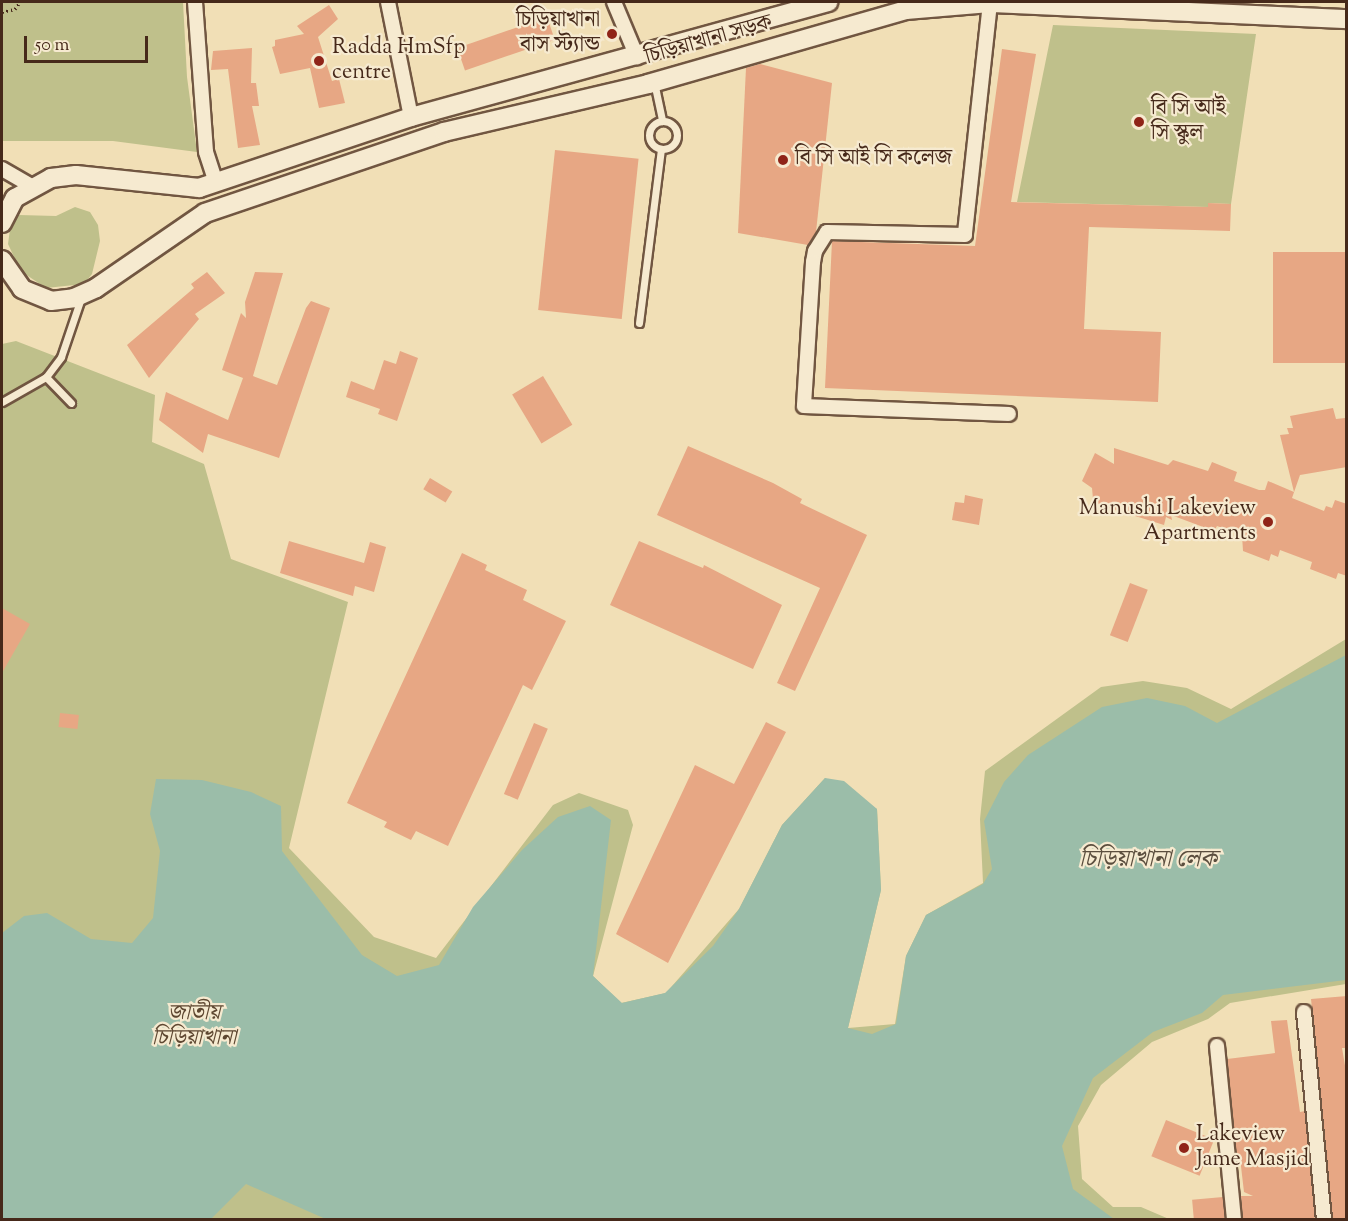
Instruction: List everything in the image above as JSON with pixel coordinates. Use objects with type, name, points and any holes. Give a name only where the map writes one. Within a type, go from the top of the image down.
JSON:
[{"type":"main road","name":"চিড়িয়াখানা সড়ক","points":[[2,223],[15,198],[32,186],[51,178],[76,175],[208,186],[411,117],[637,57],[828,2]]},
{"type":"main road","name":"চিড়িয়াখানা সড়ক","points":[[2,260],[22,289],[37,296],[51,301],[82,294],[205,213],[444,132],[651,83],[906,10],[991,3],[1347,19]]},
{"type":"main road","points":[[637,57],[651,83]]},
{"type":"main road","points":[[205,213],[208,186]]},
{"type":"street","points":[[195,2],[208,186]]},
{"type":"street","points":[[388,2],[411,117]]},
{"type":"street","points":[[614,2],[637,57]]},
{"type":"street","points":[[991,3],[965,235],[827,232],[814,251],[804,406],[1010,414]]},
{"type":"street","points":[[2,169],[32,186]]},
{"type":"street","points":[[1304,1012],[1324,1220]]},
{"type":"street","points":[[1217,1046],[1234,1220]]},
{"type":"lane","points":[[651,83],[662,121]]},
{"type":"lane","points":[[661,149],[674,144],[677,134],[674,126],[662,121]]},
{"type":"lane","points":[[661,149],[649,137],[651,128],[662,121]]},
{"type":"lane","points":[[639,323],[661,149]]},
{"type":"lane","points":[[2,402],[46,377],[61,357],[82,294]]},
{"type":"lane","points":[[46,377],[71,403]]},
{"type":"path","points":[[2,12],[15,9],[20,2]]},
{"type":"green space","points":[[2,2],[183,2],[187,77],[197,152],[113,141],[2,141]]},
{"type":"green space","points":[[1053,25],[1256,34],[1231,204],[1209,203],[1208,207],[1017,202]]},
{"type":"green space","points":[[75,207],[90,212],[98,225],[100,241],[92,274],[84,284],[46,288],[22,272],[16,261],[8,244],[11,222],[19,215],[56,216]]},
{"type":"green space","name":"চিড়িয়াখানা লেক","points":[[16,341],[155,395],[152,442],[204,464],[231,559],[348,602],[289,848],[374,937],[436,958],[553,805],[579,793],[628,810],[633,825],[593,976],[621,1003],[666,993],[739,909],[782,825],[825,778],[877,809],[881,890],[848,1028],[895,1024],[906,956],[926,915],[983,883],[980,819],[985,771],[1101,687],[1143,681],[1187,688],[1231,709],[1346,639],[1346,984],[1230,1003],[1208,1019],[1152,1042],[1101,1085],[1078,1126],[1082,1179],[1113,1207],[1141,1207],[1169,1219],[2,1220],[2,344]]},
{"type":"water","name":"চিড়িয়াখানা লেক","points":[[1346,655],[1346,980],[1223,995],[1202,1013],[1153,1032],[1093,1078],[1062,1146],[1073,1189],[1114,1219],[328,1220],[246,1184],[211,1219],[2,1219],[2,933],[24,916],[47,913],[91,939],[132,943],[153,918],[160,851],[150,814],[156,779],[202,780],[251,792],[281,806],[282,851],[362,955],[397,976],[439,965],[473,907],[522,850],[558,817],[590,806],[611,820],[593,976],[622,1003],[665,993],[713,946],[739,909],[782,825],[825,778],[844,781],[877,809],[881,890],[848,1028],[872,1034],[896,1024],[906,956],[926,915],[983,884],[992,869],[984,821],[1004,782],[1028,755],[1102,707],[1147,698],[1185,706],[1217,723]]},
{"type":"building","points":[[329,5],[338,19],[318,37],[332,81],[339,79],[345,103],[319,108],[310,68],[280,74],[272,47],[275,46],[275,40],[304,34],[297,26]]},
{"type":"building","points":[[547,17],[555,40],[465,71],[457,48]]},
{"type":"building","points":[[252,48],[251,83],[256,83],[259,106],[252,106],[260,145],[238,148],[228,69],[211,70],[213,51]]},
{"type":"building","points":[[1002,49],[1036,54],[1011,202],[1208,207],[1208,203],[1231,204],[1230,231],[1089,227],[1084,329],[1161,332],[1158,402],[825,388],[832,241],[975,246]]},
{"type":"building","points":[[760,64],[832,83],[816,232],[808,245],[738,233],[746,68]]},
{"type":"building","points":[[555,150],[639,159],[622,319],[538,310]]},
{"type":"building","points":[[1273,252],[1346,252],[1346,363],[1273,363]]},
{"type":"building","points":[[207,272],[225,293],[195,314],[199,319],[149,378],[127,345],[194,288],[191,284]]},
{"type":"building","points":[[255,272],[283,273],[253,376],[277,385],[306,308],[311,301],[330,308],[279,458],[208,434],[203,453],[159,420],[166,392],[228,420],[243,378],[222,370],[241,313],[246,318],[245,302]]},
{"type":"building","points":[[400,351],[418,358],[397,421],[378,414],[380,409],[346,397],[351,381],[374,390],[384,360],[396,364]]},
{"type":"building","points":[[543,376],[572,425],[541,443],[512,395]]},
{"type":"building","points":[[1333,408],[1336,419],[1345,418],[1347,426],[1347,467],[1300,475],[1292,498],[1324,511],[1326,506],[1332,508],[1335,500],[1347,504],[1347,576],[1338,573],[1336,579],[1310,569],[1312,562],[1280,550],[1278,557],[1271,554],[1269,561],[1243,551],[1242,535],[1217,526],[1214,531],[1171,515],[1172,520],[1166,517],[1164,525],[1100,505],[1093,499],[1092,488],[1082,481],[1095,453],[1114,464],[1114,448],[1168,465],[1173,460],[1208,471],[1212,462],[1237,472],[1234,481],[1265,490],[1268,481],[1294,492],[1280,435],[1289,434],[1287,428],[1293,428],[1290,416]]},
{"type":"building","points":[[688,446],[773,483],[802,499],[800,503],[867,535],[795,691],[777,683],[820,588],[657,515]]},
{"type":"building","points":[[430,478],[452,491],[446,503],[423,489]]},
{"type":"building","points":[[965,495],[983,499],[979,525],[952,520],[955,502],[964,503]]},
{"type":"building","points":[[289,541],[364,563],[370,542],[386,547],[374,592],[355,586],[353,596],[280,573]]},
{"type":"building","points":[[639,541],[703,568],[704,565],[782,605],[753,669],[610,605]]},
{"type":"building","points":[[462,553],[487,565],[485,570],[527,590],[523,600],[566,621],[532,690],[523,685],[448,846],[416,831],[411,840],[384,827],[387,822],[347,803]]},
{"type":"building","points":[[1130,583],[1148,590],[1128,642],[1110,635]]},
{"type":"building","points":[[2,608],[30,624],[2,673]]},
{"type":"building","points":[[60,713],[79,715],[77,729],[59,727]]},
{"type":"building","points":[[766,722],[786,732],[668,963],[616,934],[695,765],[734,784]]},
{"type":"building","points":[[534,723],[548,729],[518,800],[504,794]]},
{"type":"building","points":[[1347,996],[1347,1048],[1342,1048],[1347,1077],[1347,1220],[1333,1220],[1311,999]]},
{"type":"building","points":[[1287,1020],[1300,1112],[1305,1111],[1315,1220],[1243,1220],[1241,1196],[1253,1196],[1244,1192],[1240,1158],[1237,1158],[1227,1059],[1275,1053],[1271,1021]]},
{"type":"building","name":"Lakeview Jame Masjid","points":[[1166,1120],[1214,1139],[1200,1176],[1151,1156]]},
{"type":"building","points":[[1223,1197],[1225,1220],[1194,1220],[1192,1200]]},
{"type":"place","name":"চিড়িয়াখানা বাস স্ট্যান্ড","points":[[612,34]]},
{"type":"place","name":"Radda HmSfp centre","points":[[319,61]]},
{"type":"place","name":"বি সি আই সি স্কুল","points":[[1139,122]]},
{"type":"place","name":"বি সি আই সি কলেজ","points":[[783,160]]},
{"type":"place","name":"Manushi Lakeview Apartments","points":[[1268,522]]},
{"type":"place","name":"Lakeview Jame Masjid","points":[[1184,1148]]},
{"type":"park label","name":"জাতীয় চিড়িয়াখানা","points":[[194,1026]]}]
